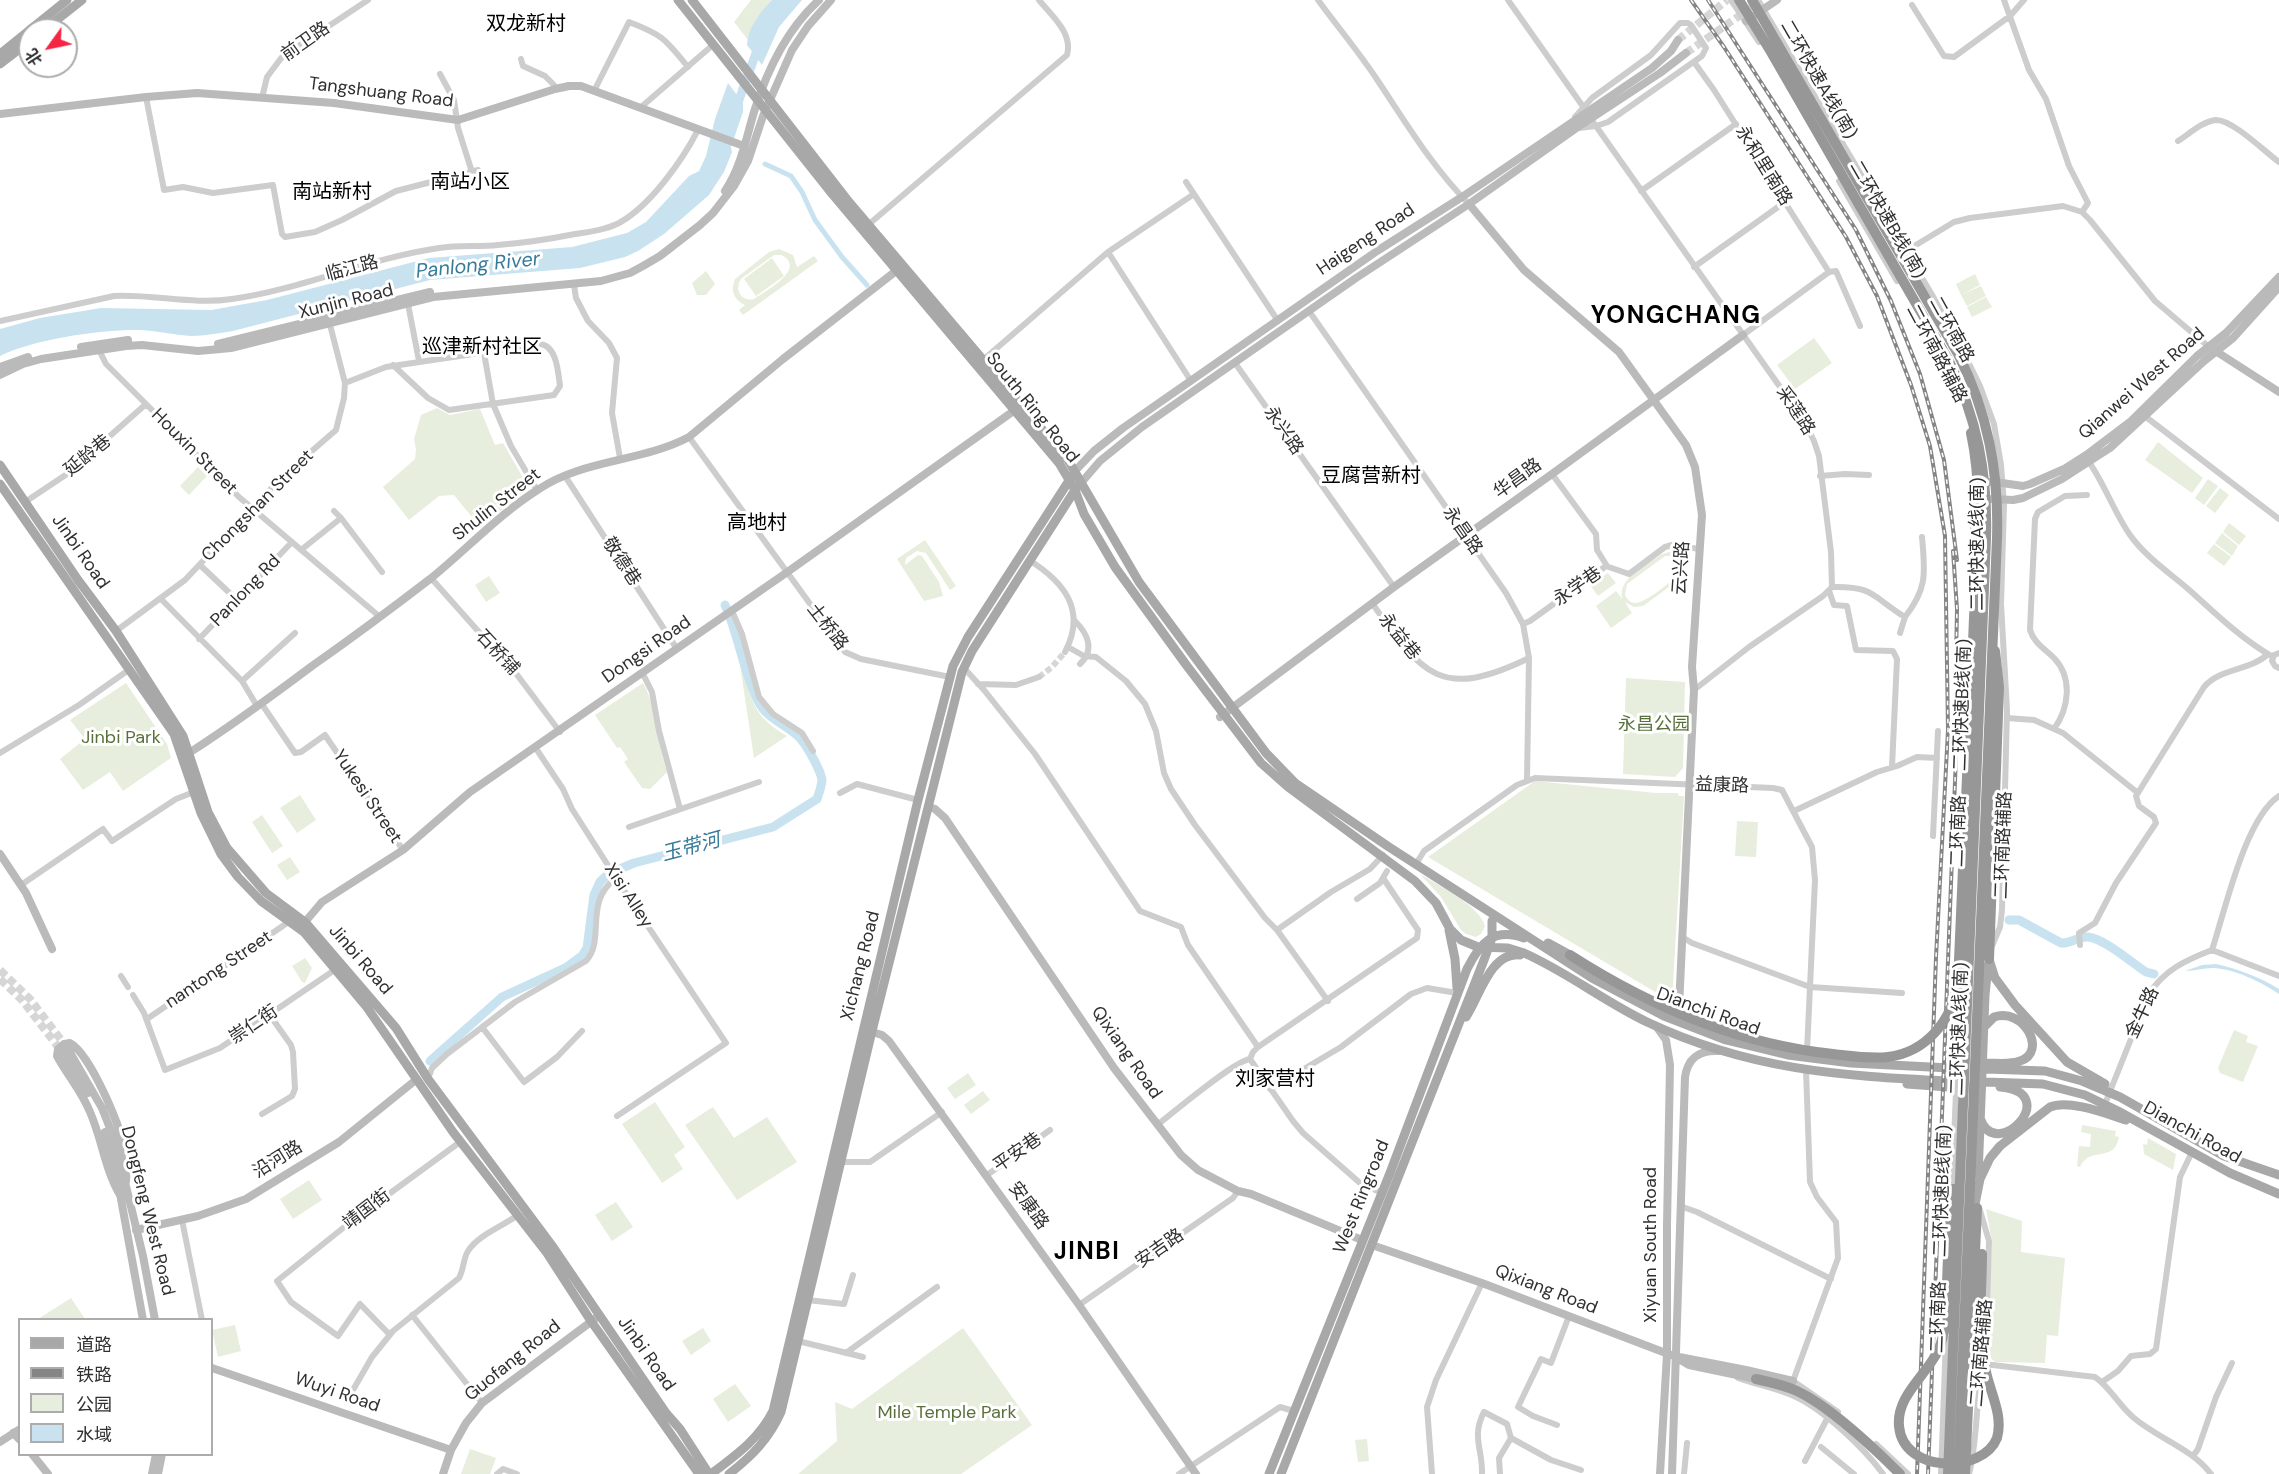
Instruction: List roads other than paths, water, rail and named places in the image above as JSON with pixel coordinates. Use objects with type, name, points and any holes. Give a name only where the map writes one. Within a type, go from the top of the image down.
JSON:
[{"type":"highway","name":"二环快速B线(南)","points":[[1740,0],[1939,343],[1968,403],[1980,445],[1986,487],[1982,647],[1948,1474]]},
{"type":"highway","name":"二环快速A线(南)","points":[[1751,0],[1949,338],[1978,399],[1991,443],[1997,487],[1997,528],[1958,1474]]},
{"type":"highway","points":[[1570,955],[1614,983],[1698,1022],[1743,1038],[1799,1050],[1862,1057],[1889,1057],[1915,1048],[1931,1036],[1946,1020],[1957,989],[1973,639],[1984,483],[1970,430]]},
{"type":"highway","points":[[1989,960],[1999,679],[1993,632]]},
{"type":"highway","points":[[1973,639],[1979,720]]},
{"type":"highway","points":[[1968,744],[1982,647]]},
{"type":"highway","points":[[1961,1144],[1952,1200],[1943,1335],[1934,1359],[1904,1402],[1899,1422],[1903,1443],[1912,1457],[1926,1468],[1944,1474],[1961,1473],[1976,1466],[1990,1452],[1998,1438],[1998,1413],[1986,1375],[1981,1344],[1975,1254]]},
{"type":"highway","points":[[1967,1474],[1977,1203]]},
{"type":"highway","points":[[1756,1379],[1791,1388],[1811,1398],[1900,1474]]},
{"type":"main road","points":[[0,54],[67,0]]},
{"type":"main road","points":[[59,18],[82,0]]},
{"type":"main road","name":"South Ring Road","points":[[678,0],[896,272],[1072,476]]},
{"type":"main road","name":"South Ring Road","points":[[693,0],[868,225],[1068,460],[1072,476],[1078,487],[1139,582],[1266,753],[1295,783],[1416,864]]},
{"type":"main road","name":"二环南路","points":[[1740,0],[1755,15],[1960,363],[1983,418],[1984,483]]},
{"type":"main road","name":"二环南路","points":[[1751,0],[1755,15],[1958,375],[1978,428],[1984,483],[1996,500],[1980,910],[1975,1254],[1958,1474]]},
{"type":"main road","points":[[0,64],[18,50]]},
{"type":"main road","points":[[1932,340],[1958,375]]},
{"type":"main road","name":"Jinbi Road","points":[[0,465],[116,631],[183,736],[208,812],[226,848],[266,893],[305,922],[396,1028],[428,1078],[553,1247],[710,1474]]},
{"type":"main road","name":"Xichang Road","points":[[710,1474],[746,1448],[766,1425],[773,1411],[867,1030],[918,800],[958,653],[1072,476]]},
{"type":"main road","name":"South Ring Road","points":[[1078,487],[1084,514],[1115,567],[1222,715],[1261,763],[1329,818],[1383,855]]},
{"type":"main road","name":"Xichang Road","points":[[729,1474],[765,1441],[782,1412],[841,1162],[867,1030],[929,807],[946,730],[964,668],[972,651],[1029,560],[1078,487]]},
{"type":"main road","name":"Jinbi Road","points":[[1,488],[174,734],[210,834],[229,865],[261,901],[304,932],[386,1033],[460,1142],[547,1253],[591,1322],[699,1474]]},
{"type":"main road","name":"二环南路","points":[[1948,1474],[1996,500]]},
{"type":"main road","points":[[1383,855],[1424,889],[1454,934],[1465,943],[1477,944],[1487,938],[1492,929],[1492,921]]},
{"type":"main road","points":[[1416,864],[1520,934],[1570,955]]},
{"type":"main road","points":[[1481,907],[1489,914],[1492,921],[1492,937],[1520,934],[1570,955]]},
{"type":"main road","points":[[1980,910],[1992,973],[2003,991],[2062,1057],[2072,1066],[2108,1088]]},
{"type":"main road","points":[[1445,918],[1455,958],[1456,998]]},
{"type":"main road","name":"West Ringroad","points":[[1269,1474],[1382,1193],[1467,969],[1492,937]]},
{"type":"main road","points":[[1533,957],[1530,950],[1535,942]]},
{"type":"main road","name":"Dianchi Road","points":[[1535,942],[1620,994],[1675,1020],[1742,1045],[1806,1058],[1861,1064],[1950,1065]]},
{"type":"main road","name":"Dianchi Road","points":[[1465,943],[1484,948],[1512,949],[1533,957],[1600,998],[1650,1023],[1730,1054],[1806,1071],[1861,1076],[1918,1086],[1950,1084]]},
{"type":"main road","name":"West Ringroad","points":[[1281,1474],[1454,1037],[1484,948]]},
{"type":"main road","points":[[1454,1037],[1499,961],[1514,954],[1545,963]]},
{"type":"main road","points":[[1975,1254],[1989,960]]},
{"type":"main road","points":[[1984,1030],[1987,1023],[1994,1017],[2010,1016],[2025,1026],[2032,1043],[2031,1052],[2022,1061],[1986,1066],[2052,1073],[2108,1088]]},
{"type":"main road","points":[[386,1033],[454,1121],[456,1122],[457,1118]]},
{"type":"main road","name":"Dianchi Road","points":[[1980,1118],[1984,1127],[1989,1131],[2003,1133],[2018,1126],[2026,1112],[2026,1101],[2020,1092],[2011,1088],[1986,1084],[2043,1084],[2072,1090],[2105,1104],[2240,1179],[2279,1194]]},
{"type":"main road","points":[[2092,1098],[2101,1098],[2108,1088]]},
{"type":"main road","name":"Dianchi Road","points":[[2108,1088],[2224,1156],[2279,1175]]},
{"type":"main road","points":[[1977,1203],[1983,1170],[1995,1152],[2054,1105],[2068,1105],[2098,1112],[2130,1121],[2159,1134]]},
{"type":"street","name":"前卫路","points":[[262,98],[267,77],[282,57],[368,0]]},
{"type":"street","name":"Xunjin Road","points":[[0,367],[40,354],[116,341],[147,340],[200,346],[225,344],[442,290],[593,277],[628,268],[666,245],[715,203],[734,176],[758,101],[783,43],[798,22],[819,0]]},
{"type":"street","name":"Xunjin Road","points":[[0,375],[23,364],[41,359],[142,345],[214,351],[250,344],[328,320],[449,295],[574,285],[614,278],[643,266],[678,243],[713,213],[742,175],[792,50],[808,26],[831,0]]},
{"type":"street","points":[[868,225],[1067,55],[1066,34],[1039,0]]},
{"type":"street","points":[[1318,0],[1375,76],[1421,146],[1465,201]]},
{"type":"street","name":"采莲路","points":[[1508,0],[1809,431],[1819,456],[1831,552],[1831,589]]},
{"type":"street","name":"二环南路辅路","points":[[1731,0],[1755,15],[1906,251],[1951,327],[1980,386],[1994,424],[1973,569],[1968,767],[1941,1474]]},
{"type":"street","name":"二环南路辅路","points":[[1758,0],[1755,15],[1784,84],[1932,340],[1958,391],[1970,430]]},
{"type":"street","points":[[1755,15],[1778,0]]},
{"type":"street","points":[[2004,0],[2029,70],[2050,110],[2069,166],[2087,197],[2088,203],[2082,212]]},
{"type":"street","points":[[1912,5],[1944,56],[1954,57],[2010,15],[2024,0]]},
{"type":"street","points":[[594,91],[629,22],[655,32],[665,39],[688,67]]},
{"type":"street","points":[[798,22],[800,26],[808,26]]},
{"type":"street","points":[[1573,125],[1589,116],[1608,122],[1694,62],[1705,52],[1705,45],[1691,25],[1680,23],[1650,55],[1592,98],[1589,116]]},
{"type":"street","name":"Haigeng Road","points":[[1589,116],[1663,59],[1678,40]]},
{"type":"street","points":[[640,108],[714,44]]},
{"type":"street","name":"Haigeng Road","points":[[1078,487],[1100,461],[1142,428],[1573,125],[1660,73],[1686,53]]},
{"type":"street","points":[[521,59],[523,66],[545,76],[555,89]]},
{"type":"street","name":"永和里南路","points":[[1694,62],[1833,271],[1860,326]]},
{"type":"street","points":[[146,97],[164,190],[183,187],[213,193],[273,185],[282,234],[285,237],[315,232],[396,191],[475,171],[458,128],[454,100],[440,74]]},
{"type":"street","name":"Tangshuang Road","points":[[0,114],[197,93],[334,103],[458,120],[555,89],[581,86],[744,146]]},
{"type":"street","points":[[2178,141],[2201,126],[2217,120],[2236,129],[2279,162]]},
{"type":"street","points":[[1641,192],[1736,124]]},
{"type":"street","name":"临江路","points":[[0,321],[114,296],[130,295],[189,301],[232,300],[418,251],[497,245],[609,227],[633,213],[645,202],[677,163],[698,130]]},
{"type":"street","points":[[1186,182],[1278,321]]},
{"type":"street","points":[[983,360],[1108,252],[1194,194]]},
{"type":"street","name":"Haigeng Road","points":[[1072,476],[1094,451],[1123,428],[1377,251],[1465,201]]},
{"type":"street","name":"云兴路","points":[[1465,201],[1524,270],[1619,352],[1686,445],[1695,467],[1702,515],[1692,667],[1694,690],[1682,937],[1678,1006],[1675,1020]]},
{"type":"street","points":[[1694,267],[1785,202]]},
{"type":"street","points":[[1906,251],[1954,222],[2069,206],[2082,212],[2155,301],[2213,349],[2279,392]]},
{"type":"street","points":[[1108,252],[1191,381]]},
{"type":"street","name":"华昌路","points":[[1222,715],[1394,587],[1833,271]]},
{"type":"street","name":"Shulin Street","points":[[189,753],[380,617],[537,490],[565,476],[620,458],[673,446],[689,437],[896,272]]},
{"type":"street","name":"Qianwei West Road","points":[[1996,500],[2023,498],[2034,493],[2110,448],[2146,417],[2279,277]]},
{"type":"street","points":[[574,285],[576,298],[588,321],[609,343],[617,358],[612,413],[620,458]]},
{"type":"street","name":"Qianwei West Road","points":[[1984,483],[2023,486],[2043,480],[2089,453],[2130,422],[2213,349],[2233,339],[2279,287]]},
{"type":"street","points":[[408,304],[419,361]]},
{"type":"street","name":"永昌路","points":[[1309,311],[1506,593],[1523,624],[1529,658],[1527,779]]},
{"type":"street","name":"Chongshan Street","points":[[116,631],[185,580],[284,476],[336,430],[344,398],[345,383],[328,320]]},
{"type":"street","points":[[345,383],[393,365],[546,345],[551,349],[560,386],[554,395],[456,410],[441,407],[428,398],[393,365]]},
{"type":"street","name":"Houxin Street","points":[[99,350],[106,364],[253,509],[380,617]]},
{"type":"street","points":[[484,353],[493,404],[511,446],[537,490]]},
{"type":"street","name":"永兴路","points":[[1235,363],[1394,587]]},
{"type":"street","name":"延龄巷","points":[[25,502],[67,474],[146,404]]},
{"type":"street","name":"Dongsi Road","points":[[305,922],[322,902],[403,850],[470,792],[560,732],[1015,410]]},
{"type":"street","points":[[2146,417],[2279,519]]},
{"type":"street","name":"土桥路","points":[[689,437],[845,652],[850,656],[950,677]]},
{"type":"street","points":[[2089,462],[2135,542],[2214,612],[2273,655],[2274,665],[2279,668]]},
{"type":"street","points":[[1552,474],[1596,534],[1597,550],[1607,566]]},
{"type":"street","points":[[1820,476],[1869,475]]},
{"type":"street","name":"敬德巷","points":[[565,476],[677,649]]},
{"type":"street","points":[[1984,483],[1982,492],[1996,500]]},
{"type":"street","points":[[2054,729],[2064,711],[2067,686],[2059,664],[2035,641],[2030,630],[2035,519],[2038,512],[2065,496],[2087,495]]},
{"type":"street","name":"二环南路辅路","points":[[1989,960],[2000,927],[2002,910],[2007,717],[2007,678],[1996,500]]},
{"type":"street","points":[[334,511],[382,572]]},
{"type":"street","points":[[301,550],[341,518]]},
{"type":"street","points":[[1900,633],[1905,617],[1917,602],[1922,590],[1922,537]]},
{"type":"street","name":"Panlong Rd","points":[[200,639],[292,542]]},
{"type":"street","name":"永学巷","points":[[1523,624],[1607,566],[1629,574],[1665,547],[1671,545],[1700,549]]},
{"type":"street","points":[[1029,560],[1055,577],[1065,591],[1075,621],[1084,633],[1089,646],[1086,658],[1080,663]]},
{"type":"street","points":[[200,565],[237,600]]},
{"type":"street","name":"石桥铺","points":[[431,578],[518,676],[560,732]]},
{"type":"street","points":[[1831,589],[1834,605],[1847,606],[1856,650],[1893,651],[1897,660],[1892,767]]},
{"type":"street","points":[[1694,690],[1749,647],[1831,589],[1866,589],[1905,617]]},
{"type":"street","points":[[161,598],[242,681],[259,704]]},
{"type":"street","name":"永益巷","points":[[1372,603],[1416,661],[1442,676],[1460,679],[1481,678],[1529,658]]},
{"type":"street","points":[[732,611],[742,634],[759,697],[773,714],[802,733],[813,751]]},
{"type":"street","points":[[1075,621],[1067,649],[1084,656],[1096,657],[1126,681],[1145,704],[1156,731],[1164,773],[1171,789],[1202,835],[1265,918],[1277,930],[1328,1000]]},
{"type":"street","points":[[242,681],[295,633]]},
{"type":"street","points":[[2080,945],[2079,934],[2095,923],[2116,883],[2156,823],[2154,817],[2139,806],[2136,796],[2209,682],[2273,655]]},
{"type":"street","points":[[964,668],[1035,754],[1140,911],[1181,927],[1188,945],[1258,1047]]},
{"type":"street","points":[[0,753],[79,705],[130,669]]},
{"type":"street","points":[[642,672],[652,692],[659,731],[680,809]]},
{"type":"street","points":[[978,684],[1016,685],[1039,677]]},
{"type":"street","name":"Yukesi Street","points":[[259,704],[295,753],[301,752],[325,735],[403,850]]},
{"type":"street","points":[[2007,717],[2034,720],[2054,729],[2138,793]]},
{"type":"street","points":[[1933,836],[1938,731]]},
{"type":"street","name":"Xisi Alley","points":[[535,747],[616,878],[726,1043],[617,1116]]},
{"type":"street","points":[[1794,811],[1877,772],[1917,757],[1937,758]]},
{"type":"street","points":[[1416,864],[1429,848],[1527,779]]},
{"type":"street","name":"益康路","points":[[1527,779],[1778,788],[1782,790],[1812,847],[1815,880],[1806,1058]]},
{"type":"street","points":[[629,827],[759,782]]},
{"type":"street","points":[[840,793],[857,784],[918,800]]},
{"type":"street","points":[[21,885],[103,829],[112,842],[176,799],[194,792]]},
{"type":"street","points":[[2279,796],[2260,815],[2250,834],[2212,950],[2279,976]]},
{"type":"street","name":"Qixiang Road","points":[[929,807],[945,818],[1114,1068],[1190,1164],[1238,1191],[1251,1194],[1362,1240]]},
{"type":"street","points":[[0,854],[21,885],[52,949]]},
{"type":"street","points":[[1277,930],[1331,892],[1370,869],[1383,855]]},
{"type":"street","points":[[1250,1059],[1258,1047],[1413,942],[1419,934],[1385,875],[1380,883],[1357,899]]},
{"type":"street","points":[[428,1078],[432,1068],[447,1054],[515,1002],[590,957],[593,951],[597,904],[605,888],[616,878]]},
{"type":"street","name":"nantong Street","points":[[147,1019],[290,921]]},
{"type":"street","points":[[1682,937],[1692,944],[1810,987],[1902,993]]},
{"type":"street","name":"金牛路","points":[[2105,1104],[2108,1088],[2154,987],[2173,967],[2212,950]]},
{"type":"street","name":"崇仁街","points":[[147,1019],[165,1070],[220,1048],[336,969]]},
{"type":"street","points":[[121,976],[128,987]]},
{"type":"street","points":[[1270,1089],[1341,1047],[1411,994],[1427,988],[1456,998]]},
{"type":"street","points":[[133,995],[147,1019]]},
{"type":"street","points":[[262,1114],[292,1096],[295,1089],[291,1045],[269,1014]]},
{"type":"street","name":"Xiyuan South Road","points":[[1650,1023],[1661,1031],[1670,1055],[1667,1225],[1672,1474]]},
{"type":"street","points":[[482,1027],[524,1082],[557,1057],[582,1031]]},
{"type":"street","name":"安康路","points":[[867,1030],[882,1035],[888,1041],[942,1112],[1193,1470]]},
{"type":"street","points":[[120,1195],[112,1182],[101,1140],[90,1112],[57,1056],[58,1049],[64,1044],[74,1045],[82,1054],[112,1111],[128,1161],[126,1181]]},
{"type":"street","name":"Dongfeng West Road","points":[[143,1318],[109,1143],[97,1110],[65,1051],[90,1083],[115,1141],[126,1181],[155,1318]]},
{"type":"street","name":"Xiyuan South Road","points":[[1660,1474],[1671,1355],[1680,1206],[1684,1077],[1691,1060],[1700,1053],[1707,1051],[1730,1054]]},
{"type":"street","points":[[1157,1125],[1231,1068],[1250,1059]]},
{"type":"street","points":[[1250,1059],[1303,1133],[1360,1183],[1382,1193]]},
{"type":"street","points":[[1793,1381],[1838,1258],[1838,1232],[1833,1215],[1817,1197],[1810,1182],[1806,1071]]},
{"type":"street","points":[[1670,1077],[1676,1074],[1679,1077],[1678,1098],[1682,1113]]},
{"type":"street","name":"沿河路","points":[[136,1230],[230,1206],[260,1191],[339,1142],[417,1079]]},
{"type":"street","points":[[841,1162],[870,1162],[942,1112]]},
{"type":"street","name":"平安巷","points":[[987,1175],[1050,1130]]},
{"type":"street","name":"靖国街","points":[[390,1335],[360,1304],[338,1336],[291,1302],[277,1281],[348,1224],[460,1142]]},
{"type":"street","points":[[2102,1382],[2115,1375],[2131,1356],[2150,1354],[2156,1349],[2180,1177],[2192,1152]]},
{"type":"street","name":"安吉路","points":[[1079,1305],[1233,1198],[1238,1191]]},
{"type":"street","name":"二环南路辅路","points":[[1967,1474],[1975,1444],[1979,1391],[1984,1364],[1989,1241],[1977,1203]]},
{"type":"street","points":[[1680,1206],[1697,1212],[1831,1279]]},
{"type":"street","points":[[353,1390],[372,1357],[390,1335],[459,1278],[470,1247],[518,1215]]},
{"type":"street","points":[[182,1220],[202,1318]]},
{"type":"street","name":"Qixiang Road","points":[[1372,1245],[1482,1283],[1671,1355],[1689,1365],[1756,1379]]},
{"type":"street","points":[[807,1300],[844,1304],[853,1275]]},
{"type":"street","points":[[1432,1474],[1427,1407],[1436,1380],[1482,1283]]},
{"type":"street","points":[[846,1353],[937,1287]]},
{"type":"street","points":[[412,1315],[482,1403]]},
{"type":"street","name":"Guofang Road","points":[[443,1474],[451,1450],[466,1423],[482,1403],[599,1316]]},
{"type":"street","points":[[1557,1425],[1533,1416],[1518,1407],[1541,1359],[1551,1363],[1569,1316]]},
{"type":"street","points":[[798,1341],[863,1357]]},
{"type":"street","name":"Qixiang Road","points":[[1671,1355],[1793,1381],[1832,1407],[1893,1458],[1908,1474]]},
{"type":"street","points":[[2193,1456],[2199,1449],[2216,1397],[2232,1363]]},
{"type":"street","points":[[1984,1364],[2095,1377],[2138,1422],[2193,1456],[2209,1473]]},
{"type":"street","name":"Wuyi Road","points":[[213,1368],[451,1450]]},
{"type":"street","name":"Qixiang Road","points":[[1712,1370],[1798,1398],[1827,1419],[1865,1452],[1883,1474]]},
{"type":"street","points":[[1179,1474],[1193,1470],[1280,1407],[1294,1411]]},
{"type":"street","points":[[1482,1474],[1478,1424],[1484,1412],[1507,1424],[1511,1438],[1500,1458],[1500,1474]]},
{"type":"street","points":[[1805,1461],[1827,1419]]},
{"type":"street","points":[[0,1442],[16,1431]]},
{"type":"street","points":[[1511,1438],[1551,1460],[1581,1470]]},
{"type":"street","points":[[1684,1474],[1687,1443]]},
{"type":"street","points":[[1821,1448],[1854,1474]]},
{"type":"street","points":[[33,1456],[48,1474]]},
{"type":"street","points":[[152,1474],[156,1456]]},
{"type":"street","points":[[158,1474],[162,1456]]},
{"type":"street","points":[[497,1474],[503,1469],[517,1474]]},
{"type":"water","points":[[772,0],[802,0],[779,27],[762,65],[747,45],[748,38],[755,20]]},
{"type":"water","points":[[728,83],[743,103],[743,112],[724,172],[709,195],[664,234],[625,257],[580,268],[430,280],[233,331],[191,336],[141,330],[89,333],[49,340],[0,356],[0,329],[40,318],[101,308],[211,310],[267,300],[429,258],[572,247],[627,233],[646,222],[689,176],[699,171],[706,156],[715,119]]},
{"type":"water","points":[[2216,964],[2264,981],[2279,989],[2279,994],[2256,981],[2230,971],[2213,968],[2185,971],[2202,965]]},
{"type":"waterway","name":"Panlong River","points":[[736,108],[759,45]]},
{"type":"waterway","points":[[765,164],[791,176],[802,192],[815,220],[842,257],[867,285]]},
{"type":"waterway","name":"玉带河","points":[[430,1061],[502,997],[567,967],[582,956],[587,948],[594,895],[600,882],[608,874],[634,863],[773,827],[817,799],[822,781],[817,765],[799,737],[771,717],[758,701],[748,678],[725,605]]},
{"type":"waterway","points":[[2009,920],[2019,920],[2061,943],[2085,937],[2095,939],[2146,972],[2154,974]]},
{"type":"tunnel","points":[[1678,40],[1727,0]]},
{"type":"tunnel","points":[[1686,53],[1762,0]]},
{"type":"tunnel","points":[[1039,677],[1052,667],[1065,652]]},
{"type":"tunnel","points":[[0,970],[30,999],[68,1049]]},
{"type":"tunnel","points":[[0,979],[22,1000],[62,1052]]},
{"type":"tunnel","points":[[1950,1062],[1966,1062]]},
{"type":"tunnel","points":[[1950,1087],[1986,1087]]},
{"type":"railway","points":[[1691,0],[1724,47],[1846,237],[1877,296],[1911,385],[1930,446],[1945,536],[1948,730],[1936,957],[1917,1474]]},
{"type":"railway","points":[[1708,0],[1856,230],[1891,301],[1920,374],[1944,460],[1957,560]]},
{"type":"railway","points":[[1953,551],[1957,609],[1956,662]]},
{"type":"railway","points":[[1928,1474],[1960,653]]},
{"type":"district","name":"双龙新村","points":[[526,25]]},
{"type":"district","name":"南站小区","points":[[470,183]]},
{"type":"district","name":"南站新村","points":[[332,193]]},
{"type":"district","name":"YONGCHANG","points":[[1676,317]]},
{"type":"district","name":"巡津新村社区","points":[[482,348]]},
{"type":"district","name":"豆腐营新村","points":[[1371,477]]},
{"type":"district","name":"高地村","points":[[757,524]]},
{"type":"district","name":"刘家营村","points":[[1275,1080]]},
{"type":"district","name":"JINBI","points":[[1087,1253]]},
{"type":"park label","name":"永昌公园","points":[[1654,725]]},
{"type":"park label","name":"Jinbi Park","points":[[121,738]]},
{"type":"park label","name":"Mile Temple Park","points":[[947,1413]]}]
